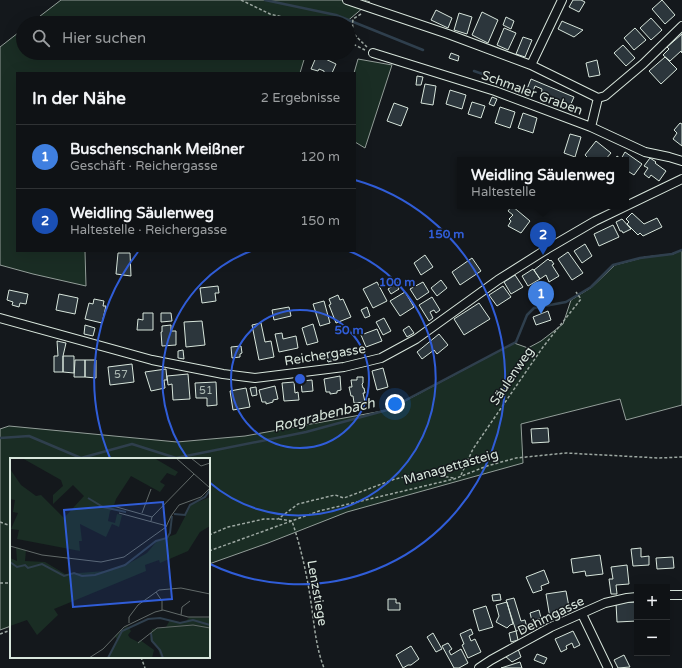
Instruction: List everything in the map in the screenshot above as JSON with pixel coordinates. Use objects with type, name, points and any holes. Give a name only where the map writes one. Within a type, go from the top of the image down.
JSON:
[{"type":"street","name":"Schmaler Graben","points":[[347,0],[448,34],[531,66],[598,98]]},
{"type":"street","points":[[531,66],[562,0]]},
{"type":"street","points":[[591,127],[598,98],[606,96],[611,92],[643,64],[682,26]]},
{"type":"street","name":"Schmaler Graben","points":[[373,53],[495,92],[591,127],[645,152],[682,161]]},
{"type":"street","name":"Reichergasse","points":[[629,205],[682,179]]},
{"type":"street","name":"Reichergasse","points":[[0,318],[152,360],[223,374],[256,378],[344,367],[381,358],[416,339],[498,280],[595,221],[620,209]]},
{"type":"street","points":[[670,595],[682,595]]},
{"type":"street","name":"Dehmgasse","points":[[479,668],[551,627],[605,603],[634,598]]},
{"type":"street","points":[[582,614],[608,668]]},
{"type":"path","points":[[241,0],[270,14],[278,16]]},
{"type":"path","points":[[356,36],[373,53]]},
{"type":"path","points":[[356,45],[373,53]]},
{"type":"path","name":"Säulenweg","points":[[461,476],[473,449],[543,347],[581,299],[576,292]]},
{"type":"path","name":"Managettasteig","points":[[210,551],[319,511],[454,478],[487,466],[516,458],[566,452],[659,458],[682,457]]},
{"type":"path","points":[[278,519],[298,504],[335,495],[344,498],[395,478],[423,473],[454,478]]},
{"type":"path","points":[[210,535],[228,527],[264,520],[278,519],[292,521]]},
{"type":"path","name":"Lenzstiege","points":[[292,521],[298,538],[310,595],[316,636],[324,668]]},
{"type":"path","points":[[0,522],[10,526]]},
{"type":"path","points":[[0,634],[10,630]]},
{"type":"path","points":[[141,658],[145,668]]},
{"type":"green space","points":[[61,0],[364,0],[370,2],[353,16],[40,16]]},
{"type":"green space","points":[[16,34],[16,60],[304,60],[300,72],[16,72],[16,252],[85,252],[86,286],[0,265],[0,47]]},
{"type":"green space","points":[[358,59],[392,65],[365,148],[356,143],[356,72],[354,72]]},
{"type":"green space","points":[[682,250],[682,405],[626,420],[620,399],[521,424],[523,463],[347,512],[210,564],[210,458],[10,458],[10,626],[0,630],[0,429],[9,426],[177,442],[245,436],[388,410],[514,343],[528,348],[541,341],[563,324],[571,300],[592,287],[615,265],[645,257],[673,254]]},
{"type":"building","points":[[573,0],[581,0],[585,2],[579,12],[569,7]]},
{"type":"building","points":[[662,0],[675,15],[665,24],[652,9]]},
{"type":"building","points":[[436,10],[452,18],[448,28],[431,20]]},
{"type":"building","points":[[482,12],[498,20],[488,43],[472,35]]},
{"type":"building","points":[[459,13],[472,17],[467,34],[454,30]]},
{"type":"building","points":[[506,17],[514,21],[511,29],[503,25]]},
{"type":"building","points":[[651,18],[662,30],[651,40],[640,28]]},
{"type":"building","points":[[562,21],[583,30],[574,37],[558,29]]},
{"type":"building","points":[[504,28],[516,33],[508,50],[497,45]]},
{"type":"building","points":[[635,28],[646,40],[634,50],[624,38]]},
{"type":"building","points":[[682,34],[682,53],[681,51],[670,61],[663,55],[669,49],[667,47]]},
{"type":"building","points":[[523,37],[532,40],[525,57],[516,54]]},
{"type":"building","points":[[623,45],[635,58],[626,66],[614,53]]},
{"type":"building","points":[[451,53],[459,56],[458,61],[449,58]]},
{"type":"building","points":[[665,57],[677,69],[661,84],[649,71]]},
{"type":"building","points":[[315,60],[328,60],[336,64],[332,72],[311,69]]},
{"type":"building","points":[[597,60],[600,75],[589,77],[586,63]]},
{"type":"building","points":[[417,76],[423,77],[421,85],[416,85]]},
{"type":"building","points":[[531,79],[574,97],[570,106],[541,95],[542,89],[535,86],[533,91],[527,89]]},
{"type":"building","points":[[425,84],[436,86],[433,105],[421,103]]},
{"type":"building","points":[[450,90],[466,95],[462,109],[446,104]]},
{"type":"building","points":[[492,97],[497,99],[494,106],[489,104]]},
{"type":"building","points":[[472,102],[485,106],[481,118],[468,114]]},
{"type":"building","points":[[394,103],[408,108],[401,126],[387,121]]},
{"type":"building","points":[[500,107],[515,112],[510,128],[495,123]]},
{"type":"building","points":[[523,113],[537,118],[533,133],[518,128]]},
{"type":"building","points":[[680,123],[682,124],[682,146],[673,139],[677,133],[674,130]]},
{"type":"building","points":[[570,134],[581,137],[575,157],[564,153]]},
{"type":"building","points":[[596,141],[611,153],[608,157],[587,157],[585,155]]},
{"type":"building","points":[[625,152],[642,164],[634,175],[629,172],[629,157],[622,157]]},
{"type":"building","points":[[650,158],[666,171],[659,181],[651,175],[649,178],[644,174],[648,168],[644,166]]},
{"type":"building","points":[[510,209],[516,209],[530,221],[521,233],[508,226],[511,221],[509,219],[513,215],[508,211]]},
{"type":"building","points":[[632,213],[644,224],[657,218],[662,227],[643,236],[640,233],[638,235],[627,224],[629,222],[626,219]]},
{"type":"building","points":[[622,219],[631,229],[623,233],[620,231],[616,222]]},
{"type":"building","points":[[613,225],[619,237],[599,246],[594,234]]},
{"type":"building","points":[[585,244],[592,256],[582,263],[574,251]]},
{"type":"building","points":[[568,252],[583,273],[572,280],[558,259]]},
{"type":"building","points":[[118,253],[130,253],[131,276],[116,274]]},
{"type":"building","points":[[425,255],[433,267],[421,275],[414,263]]},
{"type":"building","points":[[472,258],[481,271],[460,285],[452,272]]},
{"type":"building","points":[[548,259],[554,264],[552,265],[559,276],[549,282],[546,275],[540,279],[534,270]]},
{"type":"building","points":[[533,269],[540,279],[528,286],[522,276]]},
{"type":"building","points":[[515,275],[523,287],[511,294],[504,282]]},
{"type":"building","points":[[441,280],[447,288],[437,296],[431,288]]},
{"type":"building","points":[[377,282],[387,301],[373,308],[363,289]]},
{"type":"building","points":[[423,282],[429,292],[417,300],[410,289]]},
{"type":"building","points":[[396,284],[399,289],[391,294],[388,289]]},
{"type":"building","points":[[218,286],[219,293],[215,293],[216,301],[202,303],[200,288]]},
{"type":"building","points":[[503,286],[511,297],[497,306],[489,295]]},
{"type":"building","points":[[9,290],[28,294],[26,304],[20,303],[19,307],[12,305],[13,302],[7,300]]},
{"type":"building","points":[[405,292],[414,307],[400,316],[390,301]]},
{"type":"building","points":[[59,294],[78,298],[75,314],[56,310]]},
{"type":"building","points":[[338,295],[340,300],[343,299],[351,317],[336,323],[329,305],[331,304],[329,299]]},
{"type":"building","points":[[432,297],[440,310],[436,313],[434,310],[430,312],[433,318],[429,321],[419,305]]},
{"type":"building","points":[[94,299],[104,301],[103,306],[106,306],[102,323],[85,319],[89,303],[93,304]]},
{"type":"building","points":[[324,301],[330,323],[320,326],[313,304]]},
{"type":"building","points":[[479,303],[490,319],[464,335],[454,319]]},
{"type":"building","points":[[289,307],[291,316],[274,320],[272,310]]},
{"type":"building","points":[[367,307],[370,316],[365,318],[361,310]]},
{"type":"building","points":[[548,311],[551,320],[536,325],[533,317]]},
{"type":"building","points":[[143,313],[153,313],[153,330],[137,330],[138,319],[143,320]]},
{"type":"building","points":[[161,313],[171,313],[172,321],[161,322]]},
{"type":"building","points":[[384,318],[391,331],[383,335],[376,322]]},
{"type":"building","points":[[202,321],[205,345],[186,347],[184,322]]},
{"type":"building","points":[[261,323],[265,342],[271,341],[274,357],[259,360],[252,325]]},
{"type":"building","points":[[313,324],[318,342],[307,345],[302,328]]},
{"type":"building","points":[[85,325],[95,328],[93,336],[84,334]]},
{"type":"building","points":[[171,325],[171,331],[176,331],[176,345],[162,346],[162,326]]},
{"type":"building","points":[[409,326],[414,333],[407,337],[403,330]]},
{"type":"building","points":[[377,329],[382,341],[366,347],[361,335]]},
{"type":"building","points":[[282,333],[283,339],[296,336],[298,348],[279,352],[275,334]]},
{"type":"building","points":[[439,334],[448,345],[437,354],[434,350],[422,359],[417,352]]},
{"type":"building","points":[[57,341],[66,343],[63,356],[63,372],[54,372],[54,356],[58,356]]},
{"type":"building","points":[[241,346],[242,353],[240,354],[240,357],[232,358],[231,347]]},
{"type":"building","points":[[183,350],[184,359],[178,358],[178,351]]},
{"type":"building","points":[[333,352],[335,360],[328,362],[326,354]]},
{"type":"building","points":[[63,356],[74,356],[74,373],[63,372]]},
{"type":"building","points":[[75,360],[85,360],[85,377],[74,377]]},
{"type":"building","points":[[85,360],[96,360],[96,378],[85,377]]},
{"type":"building","points":[[132,364],[134,382],[110,385],[108,367]]},
{"type":"building","points":[[383,368],[388,387],[377,390],[372,371]]},
{"type":"building","points":[[166,369],[167,380],[164,380],[165,388],[151,391],[145,372]]},
{"type":"building","points":[[188,374],[190,399],[173,400],[172,384],[168,385],[167,376]]},
{"type":"building","points":[[340,376],[341,390],[337,391],[337,393],[330,394],[330,392],[326,392],[324,379]]},
{"type":"building","points":[[357,377],[363,377],[362,384],[365,393],[363,393],[365,402],[354,403],[353,396],[351,396],[349,387],[352,387],[351,380],[357,380]]},
{"type":"building","points":[[312,380],[313,391],[302,392],[301,381]]},
{"type":"building","points":[[216,382],[217,405],[207,406],[207,398],[196,398],[195,383]]},
{"type":"building","points":[[294,382],[295,393],[298,392],[299,400],[284,401],[282,383]]},
{"type":"building","points":[[275,386],[278,399],[266,404],[266,402],[262,402],[259,390]]},
{"type":"building","points":[[256,387],[257,395],[252,396],[250,388]]},
{"type":"building","points":[[246,388],[250,407],[233,410],[230,391]]},
{"type":"building","points":[[548,428],[549,442],[532,443],[531,429]]},
{"type":"building","points":[[641,548],[641,557],[649,556],[649,565],[633,566],[631,549]]},
{"type":"building","points":[[600,555],[603,574],[586,576],[585,571],[573,573],[571,559]]},
{"type":"building","points":[[673,557],[674,568],[657,569],[656,558]]},
{"type":"building","points":[[627,565],[629,584],[616,585],[617,594],[611,594],[609,579],[613,579],[611,567]]},
{"type":"building","points":[[544,570],[549,583],[541,586],[542,590],[533,593],[526,577]]},
{"type":"building","points":[[566,591],[569,607],[562,608],[562,612],[556,613],[557,617],[550,618],[546,594]]},
{"type":"building","points":[[500,594],[501,600],[493,601],[492,595]]},
{"type":"building","points":[[514,598],[521,621],[525,620],[527,628],[516,631],[506,600]]},
{"type":"building","points":[[388,599],[396,599],[396,603],[400,603],[400,610],[388,610]]},
{"type":"building","points":[[507,602],[513,624],[507,628],[496,622],[499,616],[496,605]]},
{"type":"building","points":[[634,602],[634,621],[617,622],[616,603]]},
{"type":"building","points":[[486,606],[493,627],[479,631],[473,610]]},
{"type":"building","points":[[539,610],[541,618],[532,621],[530,613]]},
{"type":"building","points":[[471,629],[473,634],[469,636],[471,641],[475,639],[481,652],[468,658],[462,645],[464,644],[460,634]]},
{"type":"building","points":[[516,631],[518,640],[511,642],[509,633]]},
{"type":"building","points":[[573,631],[580,645],[574,648],[572,643],[566,646],[567,649],[561,652],[555,639]]},
{"type":"building","points":[[433,633],[442,649],[436,652],[427,637]]},
{"type":"building","points":[[448,643],[452,649],[449,651],[451,655],[461,649],[468,663],[459,668],[454,668],[442,646]]},
{"type":"building","points":[[411,646],[419,659],[411,665],[403,668],[396,655]]},
{"type":"building","points":[[518,649],[521,657],[512,662],[505,656]]},
{"type":"building","points":[[537,654],[547,658],[544,664],[534,660]]},
{"type":"building","points":[[624,655],[630,667],[618,668],[614,660]]},
{"type":"building","points":[[520,662],[522,668],[501,668]]},
{"type":"waterway","name":"Schmaler Graben","points":[[265,0],[338,16]]},
{"type":"waterway","name":"Schmaler Graben","points":[[356,23],[423,50]]},
{"type":"waterway","name":"Schmaler Graben","points":[[474,71],[520,87]]},
{"type":"waterway","name":"Rotgrabenbach","points":[[0,438],[29,436],[81,458],[132,444],[176,458],[306,432],[387,410],[516,342],[527,315],[534,308],[566,302],[591,287],[613,265],[640,258],[672,254],[682,250]]},
{"type":"place","name":"Weidling Säulenweg","points":[[543,255]]},
{"type":"place","name":"Buschenschank Meißner","points":[[541,314]]}]
